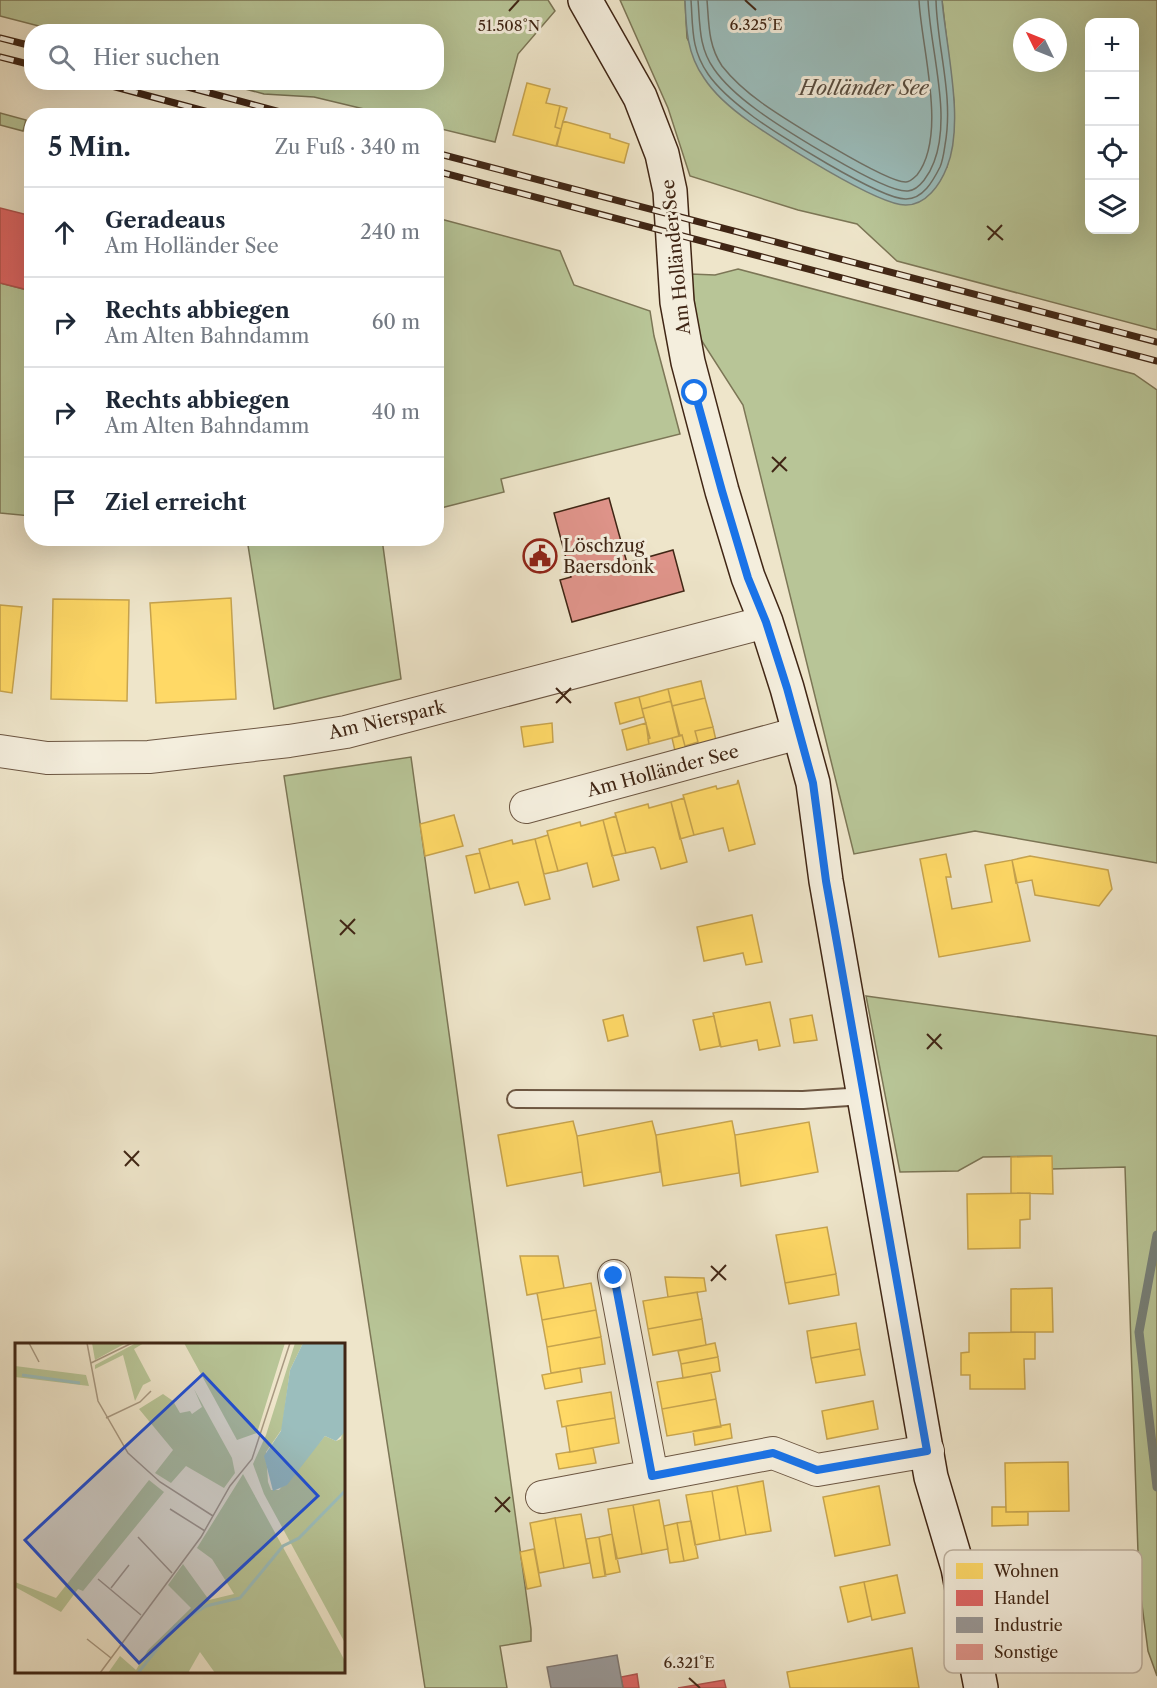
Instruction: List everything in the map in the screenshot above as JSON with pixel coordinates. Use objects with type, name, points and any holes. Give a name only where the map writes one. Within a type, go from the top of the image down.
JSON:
[{"type":"street","name":"Am Holländer See","points":[[585,0],[640,97],[662,154],[669,184],[677,302],[688,362],[722,491],[748,578],[766,622],[813,783],[826,881],[931,1477],[953,1550]]},
{"type":"street","name":"Am Nierspark","points":[[0,751],[47,758],[149,757],[334,734],[766,622]]},
{"type":"street","name":"Am Holländer See","points":[[526,807],[800,733]]},
{"type":"street","points":[[614,1276],[652,1476]]},
{"type":"street","points":[[542,1497],[773,1453],[817,1470],[927,1451]]},
{"type":"street","name":"Am Holländer See","points":[[978,1673],[981,1688]]},
{"type":"lane","points":[[516,1099],[803,1100],[864,1096]]},
{"type":"green space","points":[[0,0],[548,0],[555,11],[518,54],[495,142],[444,130],[444,108],[360,108],[314,97],[264,94],[249,90],[444,90],[444,24],[31,24],[0,16]]},
{"type":"green space","points":[[620,0],[685,0],[687,38],[720,97],[749,121],[800,153],[947,167],[953,139],[954,102],[942,0],[1157,0],[1157,330],[897,261],[857,224],[798,210],[690,176],[668,108]]},
{"type":"green space","points":[[0,113],[24,119],[23,131],[0,125]]},
{"type":"green space","points":[[444,220],[560,251],[574,285],[650,311],[654,336],[680,434],[501,479],[504,492],[444,507]]},
{"type":"green space","points":[[738,269],[1134,374],[1157,390],[1157,863],[975,831],[854,854],[743,405],[698,335],[691,274],[715,275]]},
{"type":"green space","points":[[0,283],[24,289],[24,515],[0,513]]},
{"type":"green space","points":[[248,546],[383,546],[401,679],[274,709]]},
{"type":"green space","points":[[411,757],[531,1629],[531,1641],[500,1646],[507,1688],[425,1688],[284,776]]},
{"type":"green space","points":[[866,996],[1157,1036],[1157,1676],[1148,1651],[1142,1605],[1142,1550],[1138,1550],[1125,1167],[1052,1169],[1051,1156],[983,1157],[958,1171],[900,1172]]},
{"type":"water","name":"Holländer See","points":[[685,0],[942,0],[953,85],[954,129],[947,167],[936,187],[920,202],[906,205],[892,202],[873,195],[827,171],[744,117],[719,96],[698,69],[688,41]]},
{"type":"building: Wohnen","points":[[527,83],[550,89],[546,103],[560,106],[555,127],[561,129],[556,146],[513,135]]},
{"type":"building: Wohnen","points":[[560,106],[567,108],[561,129],[555,127]]},
{"type":"building: Wohnen","points":[[563,121],[610,134],[610,138],[629,144],[624,163],[557,146]]},
{"type":"building: Wohnen","points":[[231,598],[236,699],[156,703],[150,603]]},
{"type":"building: Wohnen","points":[[53,599],[129,600],[127,701],[51,699]]},
{"type":"building: Wohnen","points":[[0,605],[22,607],[12,693],[0,691]]},
{"type":"building: Wohnen","points":[[701,681],[705,698],[672,706],[668,689]]},
{"type":"building: Wohnen","points":[[668,689],[671,701],[642,709],[639,697]]},
{"type":"building: Wohnen","points":[[639,697],[644,717],[620,724],[615,703]]},
{"type":"building: Wohnen","points":[[705,698],[713,727],[695,731],[698,742],[685,746],[682,735],[679,736],[672,706]]},
{"type":"building: Wohnen","points":[[671,701],[680,736],[649,744],[648,739],[650,738],[642,709]]},
{"type":"building: Wohnen","points":[[552,723],[553,742],[524,747],[521,727]]},
{"type":"building: Wohnen","points":[[646,723],[649,744],[627,750],[622,730]]},
{"type":"building: Wohnen","points":[[713,727],[717,745],[676,755],[672,738],[682,735],[685,746],[698,742],[695,731]]},
{"type":"building: Wohnen","points":[[738,780],[755,844],[729,851],[723,828],[694,835],[683,795],[716,786],[717,789],[737,784]]},
{"type":"building: Wohnen","points":[[684,798],[694,835],[680,839],[671,802]]},
{"type":"building: Wohnen","points":[[671,802],[687,862],[661,869],[653,847],[626,853],[615,813],[648,804],[649,808]]},
{"type":"building: Wohnen","points":[[454,815],[463,846],[425,856],[420,824]]},
{"type":"building: Wohnen","points":[[616,816],[626,853],[612,856],[603,820]]},
{"type":"building: Wohnen","points":[[603,820],[619,880],[593,887],[587,863],[558,871],[547,831],[580,822],[581,826]]},
{"type":"building: Wohnen","points":[[548,835],[558,871],[544,874],[535,839]]},
{"type":"building: Wohnen","points":[[535,839],[550,899],[525,905],[518,882],[490,889],[479,849],[512,840],[513,844]]},
{"type":"building: Wohnen","points":[[480,853],[490,889],[475,893],[466,856]]},
{"type":"building: Wohnen","points":[[946,854],[951,877],[946,877],[952,909],[992,902],[985,865],[1012,860],[1030,941],[939,957],[920,859]]},
{"type":"building: Wohnen","points":[[1030,856],[1108,870],[1112,889],[1099,906],[1035,895],[1032,880],[1016,883],[1012,860]]},
{"type":"building: Wohnen","points":[[752,915],[762,962],[746,965],[743,953],[704,961],[697,927]]},
{"type":"building: Wohnen","points":[[770,1002],[780,1046],[759,1050],[757,1040],[721,1047],[713,1013]]},
{"type":"building: Wohnen","points":[[623,1015],[628,1036],[608,1041],[603,1020]]},
{"type":"building: Wohnen","points":[[812,1015],[817,1040],[794,1043],[790,1019]]},
{"type":"building: Wohnen","points":[[714,1016],[720,1046],[700,1050],[693,1020]]},
{"type":"building: Wohnen","points":[[573,1121],[582,1172],[507,1186],[498,1135]]},
{"type":"building: Wohnen","points":[[652,1121],[660,1172],[584,1186],[577,1136]]},
{"type":"building: Wohnen","points":[[732,1121],[739,1173],[663,1186],[656,1135]]},
{"type":"building: Wohnen","points":[[809,1122],[818,1172],[741,1186],[735,1135]]},
{"type":"building: Wohnen","points":[[1052,1156],[1053,1194],[1011,1193],[1011,1157]]},
{"type":"building: Wohnen","points":[[1030,1193],[1030,1219],[1020,1220],[1020,1248],[968,1249],[967,1194]]},
{"type":"building: Wohnen","points":[[827,1227],[836,1274],[785,1283],[776,1235]]},
{"type":"building: Wohnen","points":[[520,1256],[558,1256],[564,1288],[527,1295]]},
{"type":"building: Wohnen","points":[[836,1274],[839,1295],[789,1304],[785,1283]]},
{"type":"building: Wohnen","points":[[665,1277],[704,1278],[706,1291],[668,1297]]},
{"type":"building: Wohnen","points":[[591,1283],[596,1310],[542,1320],[537,1293]]},
{"type":"building: Wohnen","points":[[1052,1288],[1053,1332],[1011,1332],[1011,1289]]},
{"type":"building: Wohnen","points":[[697,1292],[702,1319],[648,1329],[643,1301]]},
{"type":"building: Wohnen","points":[[596,1310],[601,1337],[547,1347],[542,1320]]},
{"type":"building: Wohnen","points":[[702,1319],[706,1345],[653,1355],[648,1329]]},
{"type":"building: Wohnen","points":[[856,1323],[860,1349],[811,1358],[807,1331]]},
{"type":"building: Wohnen","points":[[1035,1332],[1035,1359],[1024,1359],[1025,1389],[970,1389],[970,1375],[961,1375],[961,1353],[969,1352],[969,1333]]},
{"type":"building: Wohnen","points":[[601,1337],[605,1364],[551,1373],[547,1347]]},
{"type":"building: Wohnen","points":[[715,1343],[718,1357],[681,1364],[678,1351]]},
{"type":"building: Wohnen","points":[[860,1349],[865,1375],[816,1383],[811,1358]]},
{"type":"building: Wohnen","points":[[718,1357],[720,1371],[683,1378],[681,1364]]},
{"type":"building: Wohnen","points":[[580,1368],[582,1382],[545,1389],[542,1375]]},
{"type":"building: Wohnen","points":[[711,1373],[716,1399],[662,1409],[657,1382]]},
{"type":"building: Wohnen","points":[[611,1392],[615,1418],[562,1427],[557,1401]]},
{"type":"building: Wohnen","points":[[716,1399],[721,1427],[667,1436],[662,1409]]},
{"type":"building: Wohnen","points":[[873,1401],[878,1429],[827,1439],[822,1411]]},
{"type":"building: Wohnen","points":[[615,1418],[619,1443],[570,1452],[566,1426]]},
{"type":"building: Wohnen","points":[[730,1424],[732,1438],[695,1445],[693,1431]]},
{"type":"building: Wohnen","points":[[593,1448],[596,1463],[559,1469],[556,1454]]},
{"type":"building: Wohnen","points":[[1068,1462],[1069,1511],[1006,1512],[1005,1463]]},
{"type":"building: Wohnen","points":[[763,1481],[771,1531],[746,1535],[737,1486]]},
{"type":"building: Wohnen","points":[[737,1486],[746,1535],[720,1540],[712,1491]]},
{"type":"building: Wohnen","points":[[879,1486],[890,1545],[835,1556],[823,1497]]},
{"type":"building: Wohnen","points":[[712,1491],[720,1540],[695,1545],[686,1495]]},
{"type":"building: Wohnen","points":[[659,1500],[668,1549],[642,1554],[633,1505]]},
{"type":"building: Wohnen","points":[[633,1505],[642,1554],[616,1559],[608,1509]]},
{"type":"building: Wohnen","points":[[992,1507],[1006,1507],[1006,1512],[1028,1512],[1028,1525],[992,1526]]},
{"type":"building: Wohnen","points":[[581,1514],[590,1563],[564,1568],[555,1518]]},
{"type":"building: Wohnen","points":[[555,1518],[564,1568],[539,1573],[530,1523]]},
{"type":"building: Wohnen","points":[[691,1521],[698,1558],[684,1561],[677,1523]]},
{"type":"building: Wohnen","points":[[677,1523],[684,1561],[670,1563],[664,1526]]},
{"type":"building: Wohnen","points":[[612,1534],[620,1572],[605,1575],[599,1537]]},
{"type":"building: Wohnen","points":[[599,1537],[606,1576],[593,1578],[586,1539]]},
{"type":"building: Wohnen","points":[[534,1549],[541,1586],[527,1589],[520,1552]]},
{"type":"building: Wohnen","points":[[897,1575],[905,1613],[872,1620],[864,1582]]},
{"type":"building: Wohnen","points":[[864,1582],[871,1616],[848,1622],[840,1587]]},
{"type":"building: Wohnen","points":[[912,1648],[919,1688],[790,1688],[787,1672]]},
{"type":"building: Handel","points":[[0,208],[24,214],[24,289],[0,283]]},
{"type":"building: Handel","points":[[637,1674],[639,1688],[623,1688],[621,1677]]},
{"type":"building: Handel","points":[[724,1680],[726,1688],[678,1688]]},
{"type":"building: Industrie","points":[[617,1655],[623,1688],[551,1688],[547,1667]]},
{"type":"building: Sonstige","points":[[609,498],[627,563],[673,550],[684,591],[572,622],[560,580],[571,577],[554,513]]},
{"type":"waterway","points":[[1157,1235],[1139,1332],[1157,1487]]},
{"type":"railway","points":[[0,38],[24,44]]},
{"type":"railway","points":[[0,57],[24,63]]},
{"type":"railway","points":[[127,90],[193,108]]},
{"type":"railway","points":[[199,90],[265,108]]},
{"type":"railway","points":[[444,155],[1157,342]]},
{"type":"railway","points":[[444,173],[1157,361]]},
{"type":"place","name":"Löschzug Baersdonk","points":[[540,556]]},
{"type":"route","points":[[614,1276],[652,1476],[773,1453],[817,1470],[927,1451],[826,881],[813,783],[787,688],[766,622],[748,578],[695,393]]}]
